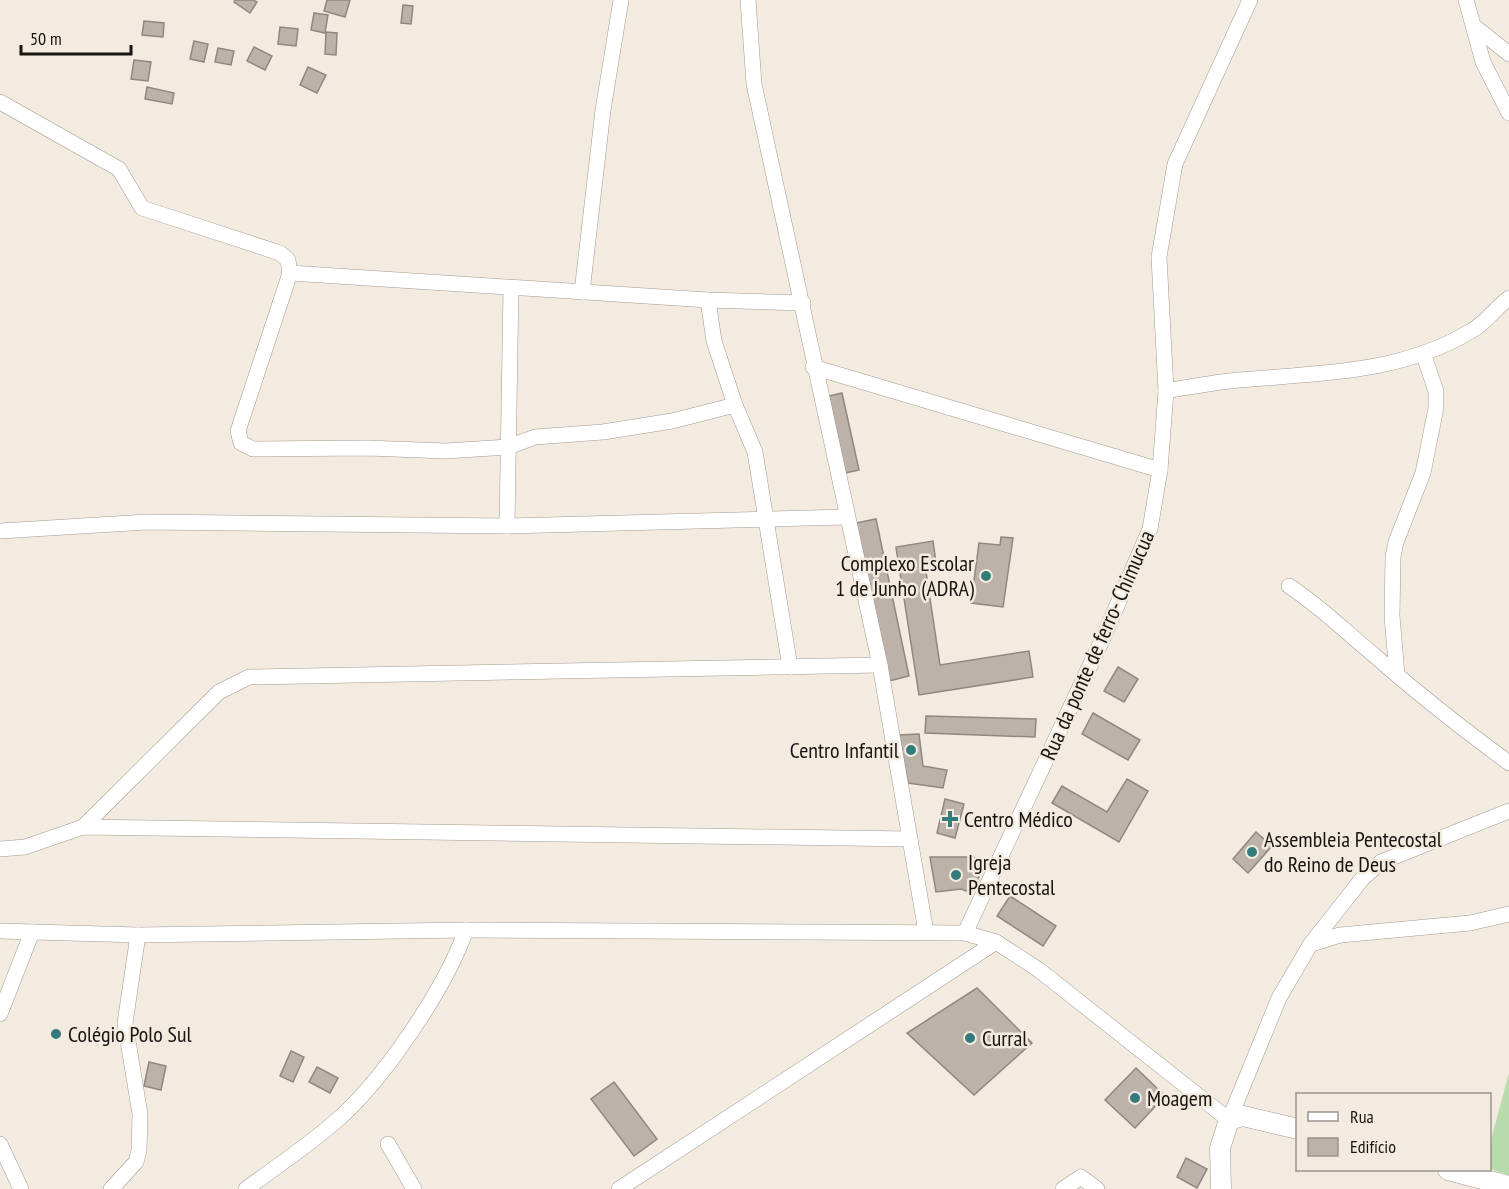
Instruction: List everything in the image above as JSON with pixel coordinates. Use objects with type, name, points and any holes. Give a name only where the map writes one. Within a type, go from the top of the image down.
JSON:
[{"type":"main road","points":[[1221,1189],[1220,1148],[1229,1120],[1243,1116],[1296,1129]]},
{"type":"main road","points":[[1452,1171],[1509,1186]]},
{"type":"street","points":[[582,292],[603,110],[621,0]]},
{"type":"street","points":[[748,0],[754,84],[802,303],[813,367],[880,665],[926,932]]},
{"type":"street","name":"Rua da ponte de ferro- Chimucua","points":[[965,933],[1103,638],[1150,529],[1160,470],[1166,391],[1159,257],[1175,164],[1250,0]]},
{"type":"street","points":[[1466,0],[1484,62],[1509,113]]},
{"type":"street","points":[[1474,26],[1509,54]]},
{"type":"street","points":[[0,102],[119,169],[142,208],[280,253],[288,260],[290,273],[238,431],[241,442],[253,450],[367,448],[446,451],[508,447],[535,437],[603,432],[672,421],[735,405]]},
{"type":"street","points":[[290,273],[708,300],[802,303]]},
{"type":"street","points":[[507,526],[511,288]]},
{"type":"street","points":[[1166,391],[1215,383],[1379,368],[1423,353],[1474,330],[1509,298]]},
{"type":"street","points":[[708,300],[714,341],[735,405],[755,452],[790,667]]},
{"type":"street","points":[[1397,675],[1391,595],[1393,557],[1396,542],[1423,473],[1437,408],[1436,391],[1423,353]]},
{"type":"street","points":[[813,367],[1160,470]]},
{"type":"street","points":[[0,531],[196,521],[507,526],[846,517]]},
{"type":"street","points":[[1289,586],[1334,618],[1457,725],[1509,763]]},
{"type":"street","points":[[83,828],[219,692],[249,677],[880,665]]},
{"type":"street","points":[[0,931],[138,935],[466,930],[965,933],[996,942],[1039,970],[1229,1120],[1279,998],[1310,945],[1362,879],[1381,862],[1509,811]]},
{"type":"street","points":[[0,849],[25,847],[83,828],[910,839]]},
{"type":"street","points":[[1310,945],[1340,935],[1470,923],[1509,914]]},
{"type":"street","points":[[246,1189],[336,1121],[392,1061],[456,959],[466,930]]},
{"type":"street","points":[[0,1014],[32,932]]},
{"type":"street","points":[[111,1189],[136,1162],[139,1150],[140,1114],[125,1023],[138,935]]},
{"type":"street","points":[[619,1189],[996,942]]},
{"type":"street","points":[[0,1144],[21,1189]]},
{"type":"street","points":[[388,1144],[414,1189]]},
{"type":"street","points":[[1064,1189],[1081,1177],[1097,1189]]},
{"type":"green space","points":[[1509,1073],[1509,1175],[1491,1169],[1491,1139]]},
{"type":"building","points":[[235,0],[257,2],[250,13],[234,2]]},
{"type":"building","points":[[327,0],[350,0],[345,17],[324,11]]},
{"type":"building","points":[[403,5],[413,6],[411,24],[401,23]]},
{"type":"building","points":[[314,13],[328,15],[325,33],[311,30]]},
{"type":"building","points":[[144,21],[164,23],[163,37],[142,35]]},
{"type":"building","points":[[280,27],[298,29],[296,46],[278,44]]},
{"type":"building","points":[[326,32],[337,33],[336,55],[325,54]]},
{"type":"building","points":[[194,41],[208,44],[204,62],[190,59]]},
{"type":"building","points":[[254,47],[272,56],[265,70],[247,61]]},
{"type":"building","points":[[218,48],[234,51],[231,65],[215,62]]},
{"type":"building","points":[[134,60],[151,62],[148,81],[131,79]]},
{"type":"building","points":[[308,67],[326,75],[317,93],[300,85]]},
{"type":"building","points":[[147,87],[174,93],[172,104],[145,99]]},
{"type":"building","points":[[842,393],[859,470],[845,473],[829,396]]},
{"type":"building","points":[[876,519],[909,676],[889,681],[856,523]]},
{"type":"building","points":[[1001,537],[1013,538],[1003,607],[971,603],[979,543],[1000,545]]},
{"type":"building","points":[[933,541],[936,563],[925,565],[940,665],[1029,651],[1033,677],[919,695],[896,547]]},
{"type":"building","points":[[1118,667],[1138,679],[1124,702],[1104,691]]},
{"type":"building","points":[[1093,713],[1140,740],[1128,760],[1082,734]]},
{"type":"building","points":[[926,716],[1036,719],[1035,737],[925,733]]},
{"type":"building","name":"Centro Infantil","points":[[919,734],[923,766],[947,770],[943,788],[908,783],[899,735]]},
{"type":"building","points":[[1127,779],[1148,791],[1119,842],[1052,803],[1062,786],[1107,812]]},
{"type":"building","name":"Centro Médico","points":[[945,799],[964,804],[955,838],[937,833]]},
{"type":"building","name":"Assembleia Pentecostal do Reino de Deus","points":[[1256,832],[1272,846],[1248,873],[1233,859]]},
{"type":"building","name":"Igreja Pentecostal","points":[[930,857],[973,857],[985,862],[972,893],[961,889],[936,892]]},
{"type":"building","points":[[1010,896],[1056,926],[1043,946],[997,916]]},
{"type":"building","name":"Curral","points":[[977,988],[1032,1043],[974,1095],[907,1033]]},
{"type":"building","points":[[291,1051],[304,1057],[293,1082],[280,1076]]},
{"type":"building","points":[[149,1062],[166,1066],[161,1090],[144,1086]]},
{"type":"building","points":[[317,1067],[338,1078],[330,1093],[309,1082]]},
{"type":"building","name":"Moagem","points":[[1136,1068],[1165,1096],[1135,1128],[1105,1100]]},
{"type":"building","points":[[614,1082],[657,1139],[634,1156],[591,1099]]},
{"type":"building","points":[[1186,1158],[1207,1169],[1197,1188],[1177,1177]]},
{"type":"place","name":"Complexo Escolar 1 de Junho (ADRA)","points":[[986,576]]},
{"type":"place","name":"Centro Infantil","points":[[911,750]]},
{"type":"place","name":"Centro Médico","points":[[950,819]]},
{"type":"place","name":"Assembleia Pentecostal do Reino de Deus","points":[[1252,852]]},
{"type":"place","name":"Igreja Pentecostal","points":[[956,875]]},
{"type":"place","name":"Colégio Polo Sul","points":[[56,1034]]},
{"type":"place","name":"Curral","points":[[970,1038]]},
{"type":"place","name":"Moagem","points":[[1135,1098]]}]
